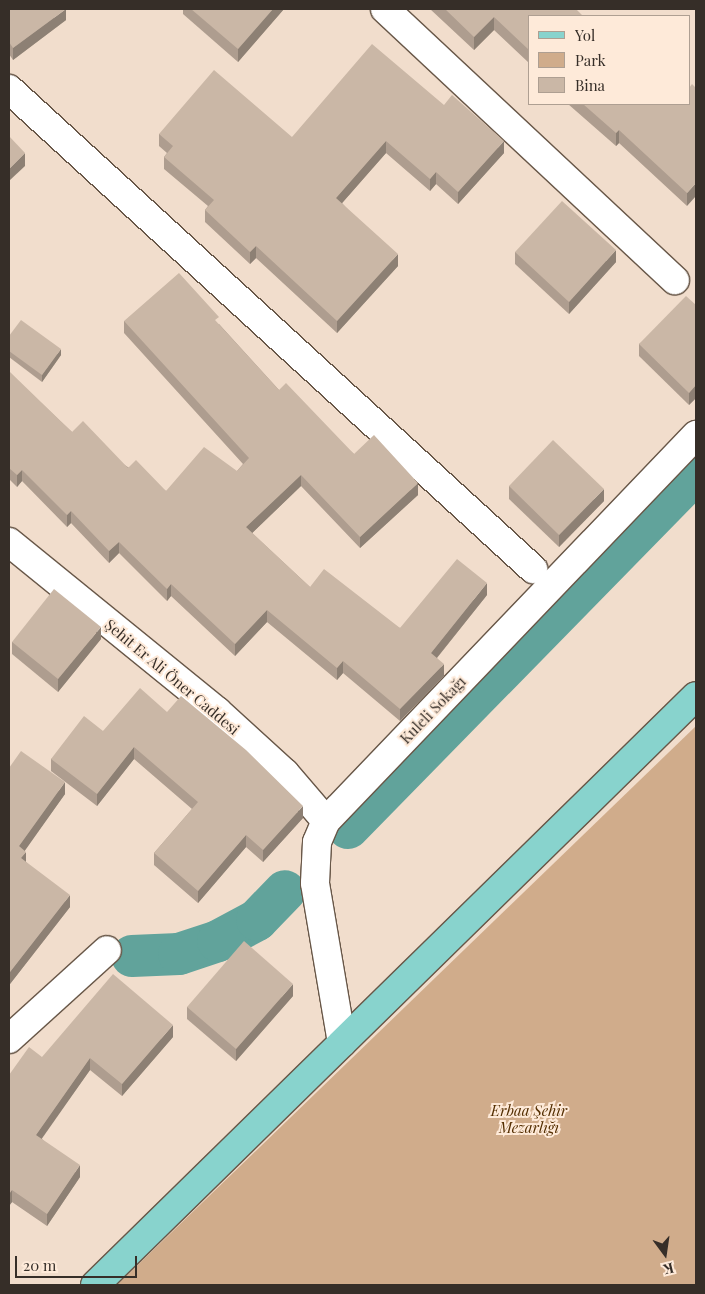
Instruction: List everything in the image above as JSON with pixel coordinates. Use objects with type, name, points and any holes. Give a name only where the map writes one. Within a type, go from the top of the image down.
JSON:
[{"type":"main road","points":[[95,1285],[696,696]]},
{"type":"street","points":[[385,9],[675,280]]},
{"type":"street","points":[[9,89],[533,569]]},
{"type":"street","name":"Kuleli Sokağı","points":[[342,1044],[315,883],[317,842],[326,821],[696,435]]},
{"type":"street","name":"Şehit Er Ali Öner Caddesi","points":[[9,542],[216,711],[285,773],[326,821]]},
{"type":"street","points":[[9,1039],[107,950]]},
{"type":"green space","name":"Erbaa Şehir Mezarlığı","points":[[696,726],[696,1285],[117,1285]]},
{"type":"building","points":[[9,9],[66,9],[13,48],[9,42]]},
{"type":"building","points":[[191,9],[273,9],[238,49]]},
{"type":"building","points":[[445,9],[576,9],[582,15],[528,15],[528,49],[494,17],[474,37]]},
{"type":"building","points":[[372,44],[444,105],[452,95],[504,141],[458,192],[436,172],[430,179],[386,141],[336,198],[398,254],[337,321],[256,246],[250,252],[205,210],[214,200],[164,157],[173,146],[159,134],[214,70],[292,137]]},
{"type":"building","points":[[692,84],[696,88],[696,183],[687,193],[619,130],[616,133],[584,105],[690,105],[690,87]]},
{"type":"building","points":[[9,136],[25,153],[9,169]]},
{"type":"building","points":[[562,201],[616,250],[569,302],[515,252]]},
{"type":"building","points":[[179,273],[219,317],[215,320],[279,390],[286,383],[354,454],[374,435],[418,483],[360,537],[301,475],[246,527],[310,587],[324,569],[400,628],[457,559],[487,583],[431,653],[444,664],[400,709],[343,661],[337,668],[267,610],[235,644],[171,584],[167,589],[119,542],[109,551],[71,511],[67,515],[22,470],[17,475],[9,468],[10,372],[72,432],[83,421],[128,468],[136,460],[166,491],[204,447],[237,471],[249,458],[124,321]]},
{"type":"building","points":[[686,296],[696,305],[696,385],[689,393],[639,344]]},
{"type":"building","points":[[21,320],[61,349],[42,375],[9,351],[9,336]]},
{"type":"building","points":[[553,440],[604,489],[559,535],[509,486]]},
{"type":"building","points":[[54,589],[101,627],[58,679],[12,642]]},
{"type":"building","points":[[140,688],[167,712],[181,696],[246,750],[303,806],[263,850],[246,835],[198,891],[154,853],[198,802],[134,747],[97,794],[51,759],[84,716],[103,731]]},
{"type":"building","points":[[21,751],[65,782],[19,846],[26,852],[21,858],[70,895],[10,972],[9,768]]},
{"type":"building","points":[[244,941],[293,984],[236,1049],[187,1007]]},
{"type":"building","points":[[113,974],[173,1025],[122,1084],[90,1058],[36,1135],[80,1165],[47,1214],[12,1190],[9,1194],[9,1075],[29,1047],[42,1057]]},
{"type":"waterway","points":[[348,828],[696,473]]},
{"type":"waterway","points":[[132,956],[179,954],[218,941],[257,920],[285,891]]}]
